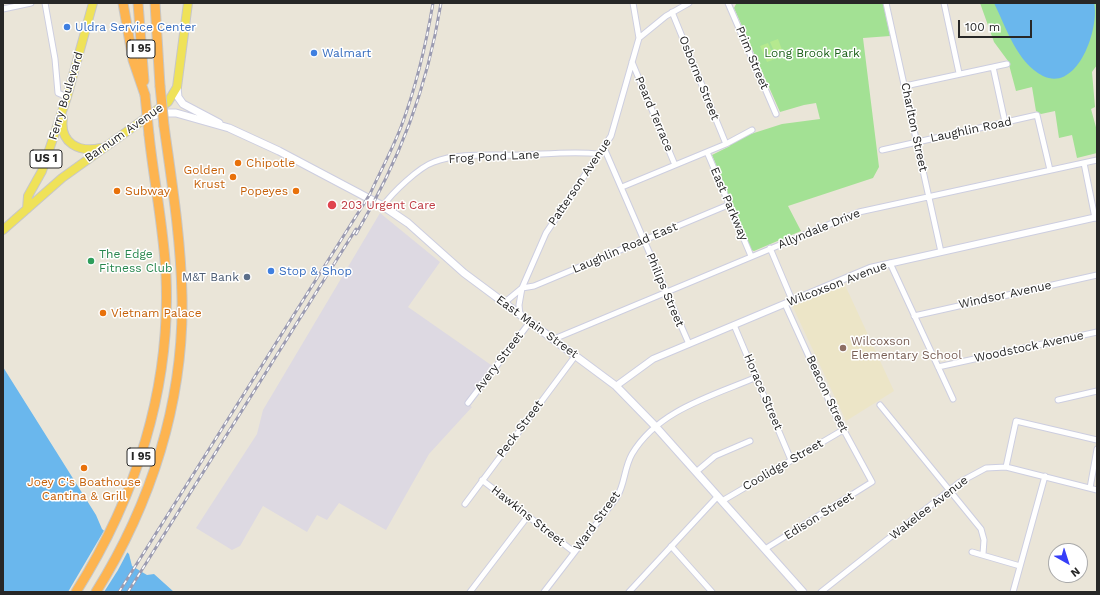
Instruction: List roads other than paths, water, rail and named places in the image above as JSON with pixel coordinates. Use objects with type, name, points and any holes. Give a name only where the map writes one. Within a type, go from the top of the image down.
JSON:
[{"type":"highway","points":[[123,3],[132,60],[145,95]]},
{"type":"highway","name":"I 95","points":[[76,592],[115,523],[140,460],[158,390],[166,309],[165,262],[149,135],[138,3]]},
{"type":"highway","name":"I 95","points":[[96,592],[131,528],[158,458],[169,418],[176,382],[180,343],[182,309],[180,252],[164,126],[156,38],[155,3]]},
{"type":"highway","points":[[156,38],[161,3]]},
{"type":"main road","name":"Ferry Boulevard","points":[[27,209],[28,196],[42,171],[67,97],[93,3]]},
{"type":"main road","name":"Barnum Avenue","points":[[3,230],[62,178],[103,147],[168,102],[177,87],[188,3]]},
{"type":"main road","name":"East Main Street","points":[[177,87],[180,101],[183,104],[223,125],[279,151],[384,206],[408,223],[464,273],[616,386],[720,498],[799,591]]},
{"type":"main road","points":[[63,107],[63,131],[70,143],[76,148],[84,150],[103,147]]},
{"type":"main road","name":"East Main Street","points":[[144,119],[164,113],[176,113],[223,125]]},
{"type":"street","points":[[3,9],[31,3]]},
{"type":"street","points":[[45,3],[55,59],[58,93],[67,97]]},
{"type":"street","points":[[633,3],[639,38]]},
{"type":"street","points":[[639,38],[649,28],[688,3]]},
{"type":"street","name":"Prim Street","points":[[728,3],[776,114]]},
{"type":"street","name":"Charlton Street","points":[[886,3],[941,252]]},
{"type":"street","points":[[944,3],[959,74]]},
{"type":"street","name":"Osborne Street","points":[[672,12],[726,144]]},
{"type":"street","name":"Patterson Avenue","points":[[521,315],[519,310],[522,288],[546,233],[604,148],[616,125],[639,38]]},
{"type":"street","name":"Peard Terrace","points":[[632,62],[675,165]]},
{"type":"street","points":[[905,86],[1007,64]]},
{"type":"street","points":[[993,67],[1004,122]]},
{"type":"street","name":"Laughlin Road","points":[[882,150],[1037,115],[1050,170]]},
{"type":"street","points":[[622,187],[726,144],[752,130]]},
{"type":"street","name":"Philips Street","points":[[604,148],[689,344]]},
{"type":"street","name":"East Parkway","points":[[707,152],[728,205],[751,256]]},
{"type":"street","name":"Frog Pond Lane","points":[[384,206],[391,197],[423,168],[434,161],[467,156],[599,154]]},
{"type":"street","name":"Allyndale Drive","points":[[554,339],[859,212],[1097,160]]},
{"type":"street","points":[[1084,163],[1096,217]]},
{"type":"street","name":"Laughlin Road East","points":[[522,288],[534,286],[728,205]]},
{"type":"street","name":"Wilcoxson Avenue","points":[[616,386],[649,361],[734,324],[864,271],[890,263],[1096,217]]},
{"type":"street","points":[[770,248],[792,300]]},
{"type":"street","points":[[890,263],[953,399]]},
{"type":"street","name":"Windsor Avenue","points":[[914,316],[1097,275]]},
{"type":"street","name":"Patterson Avenue","points":[[504,303],[522,288]]},
{"type":"street","name":"Beacon Street","points":[[785,304],[843,430],[872,482]]},
{"type":"street","name":"Avery Street","points":[[468,403],[530,322]]},
{"type":"street","name":"Horace Street","points":[[734,324],[791,460]]},
{"type":"street","name":"Woodstock Avenue","points":[[938,367],[1097,332]]},
{"type":"street","name":"Peck Street","points":[[465,504],[576,355]]},
{"type":"street","name":"Ward Street","points":[[544,592],[617,497],[630,458],[636,448],[676,411],[757,377]]},
{"type":"street","points":[[1058,400],[1097,390]]},
{"type":"street","points":[[880,405],[983,532],[983,554]]},
{"type":"street","points":[[1006,467],[1016,421],[1097,440]]},
{"type":"street","name":"Coolidge Street","points":[[629,592],[671,546],[720,498],[843,430]]},
{"type":"street","points":[[696,472],[713,458],[750,441]]},
{"type":"street","points":[[1090,488],[1097,449]]},
{"type":"street","name":"Wakelee Avenue","points":[[821,592],[949,490],[981,470],[991,467],[1006,467],[1097,490]]},
{"type":"street","points":[[1013,592],[1045,476]]},
{"type":"street","name":"Hawkins Street","points":[[482,480],[574,552]]},
{"type":"street","name":"Edison Street","points":[[765,550],[872,482]]},
{"type":"street","points":[[470,592],[528,516]]},
{"type":"street","points":[[671,546],[712,592]]},
{"type":"street","points":[[972,552],[1020,566]]},
{"type":"water","points":[[994,3],[1094,3],[1095,14],[1090,41],[1084,55],[1076,67],[1067,75],[1055,79],[1043,76],[1034,70],[1019,54],[1013,44]]},
{"type":"water","points":[[3,367],[96,515],[102,529],[129,554],[132,566],[147,575],[154,574],[174,592],[3,592]]},
{"type":"railway","points":[[119,592],[370,194],[394,144],[411,97],[420,66],[433,3]]},
{"type":"railway","points":[[356,234],[386,178],[410,123],[428,65],[441,3]]},
{"type":"railway","points":[[128,592],[356,229]]},
{"type":"place","name":"Uldra Service Center","points":[[67,27]]},
{"type":"place","name":"Walmart","points":[[314,53]]},
{"type":"place","name":"Chipotle","points":[[238,163]]},
{"type":"place","name":"Golden Krust","points":[[233,177]]},
{"type":"place","name":"Subway","points":[[117,191]]},
{"type":"place","name":"Popeyes","points":[[296,191]]},
{"type":"place","name":"203 Urgent Care","points":[[332,205]]},
{"type":"place","name":"The Edge Fitness Club","points":[[91,261]]},
{"type":"place","name":"Stop & Shop","points":[[271,271]]},
{"type":"place","name":"M&T Bank","points":[[247,277]]},
{"type":"place","name":"Vietnam Palace","points":[[103,313]]},
{"type":"place","name":"Wilcoxson Elementary School","points":[[843,348]]},
{"type":"place","name":"Joey C's Boathouse Cantina & Grill","points":[[84,468]]},
{"type":"park label","name":"Long Brook Park","points":[[812,53]]}]
